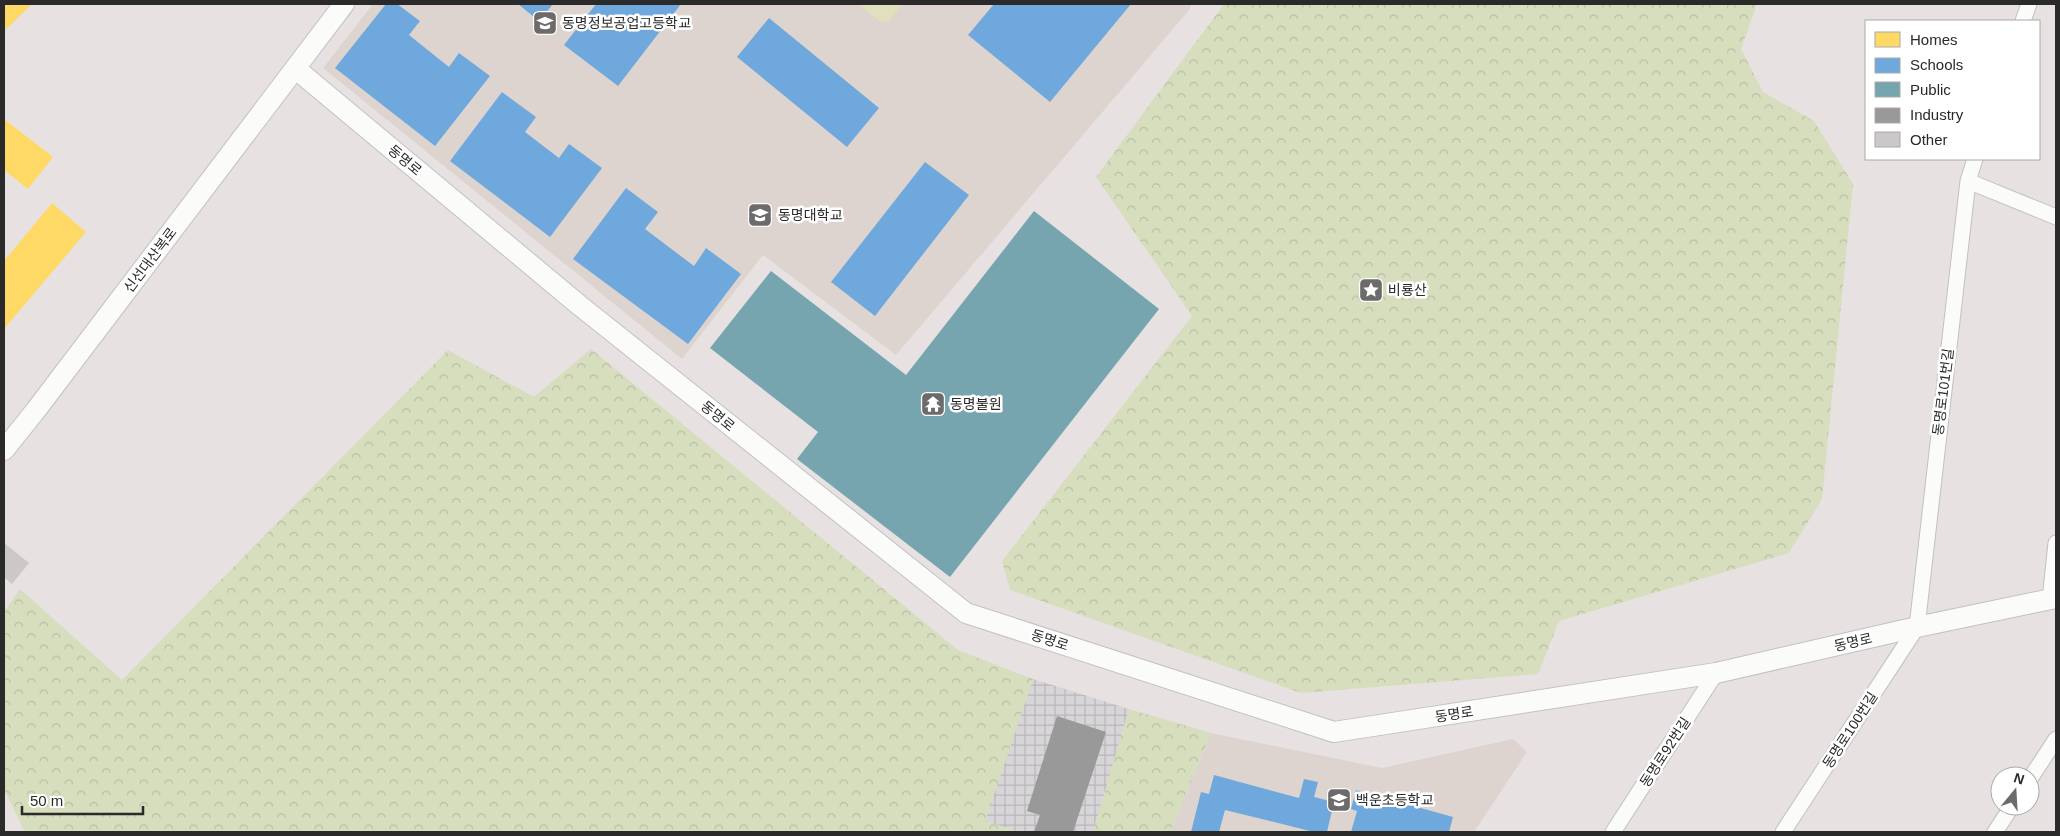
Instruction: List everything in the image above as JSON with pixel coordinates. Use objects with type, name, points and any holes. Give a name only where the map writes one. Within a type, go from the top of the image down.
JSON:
[{"type":"street","points":[[296,69],[344,4]]},
{"type":"street","points":[[2023,20],[2029,4]]},
{"type":"street","name":"신선대산복로","points":[[4,450],[296,69]]},
{"type":"street","name":"동명로","points":[[296,69],[579,306],[966,613],[1334,732],[1716,673],[1917,627],[2053,599]]},
{"type":"street","name":"동명로101번길","points":[[1917,627],[1968,181],[1975,160]]},
{"type":"street","points":[[1968,181],[2056,217]]},
{"type":"street","points":[[2053,599],[2056,543]]},
{"type":"street","name":"동명로100번길","points":[[1783,832],[1917,627]]},
{"type":"street","name":"동명로92번길","points":[[1613,832],[1716,673]]},
{"type":"street","points":[[2038,766],[2056,739]]},
{"type":"street","points":[[1995,832],[2005,816]]},
{"type":"shaded area","name":"동명대학교","points":[[373,4],[1191,4],[1190,9],[896,355],[763,255],[682,359],[323,68]]},
{"type":"shaded area","points":[[1033,679],[1129,709],[1093,832],[1018,832],[985,821]]},
{"type":"shaded area","name":"백운초등학교","points":[[1211,733],[1382,768],[1513,739],[1527,752],[1474,832],[1170,832]]},
{"type":"green space","points":[[858,4],[902,4],[889,21],[881,22]]},
{"type":"green space","points":[[1224,4],[1757,4],[1741,49],[1763,92],[1814,121],[1853,184],[1822,499],[1789,553],[1559,621],[1538,674],[1301,693],[1010,590],[1002,561],[1192,316],[1096,177]]},
{"type":"green space","points":[[591,349],[958,650],[1033,679],[985,821],[1018,832],[25,832],[4,790],[4,612],[20,589],[122,680],[448,350],[534,397]]},
{"type":"green space","points":[[1129,709],[1211,733],[1170,832],[1093,832]]},
{"type":"building: Homes","points":[[4,4],[32,4],[4,31]]},
{"type":"building: Homes","points":[[4,119],[53,157],[28,189],[4,170]]},
{"type":"building: Homes","points":[[52,203],[86,232],[4,329],[4,261]]},
{"type":"building: Schools","points":[[386,4],[397,4],[420,21],[409,35],[449,67],[459,53],[490,76],[435,146],[335,68]]},
{"type":"building: Schools","points":[[518,4],[553,4],[539,21]]},
{"type":"building: Schools","points":[[596,4],[681,4],[618,86],[564,45]]},
{"type":"building: Schools","points":[[994,4],[1131,4],[1050,102],[968,35]]},
{"type":"building: Schools","points":[[769,18],[879,108],[847,147],[737,57]]},
{"type":"building: Schools","points":[[502,92],[536,117],[525,132],[559,158],[569,144],[602,168],[550,237],[450,161]]},
{"type":"building: Schools","points":[[925,162],[969,195],[875,316],[831,282]]},
{"type":"building: Schools","points":[[626,188],[658,212],[645,229],[694,266],[706,248],[741,274],[688,344],[573,259]]},
{"type":"building: Schools","points":[[1214,775],[1299,798],[1304,779],[1318,782],[1314,797],[1334,802],[1327,832],[1314,832],[1225,810],[1219,832],[1191,832],[1201,792],[1209,794]]},
{"type":"building: Schools","points":[[1356,790],[1453,817],[1449,832],[1351,832],[1357,811],[1351,809]]},
{"type":"building: Public","name":"동명불원","points":[[1034,211],[1159,309],[950,577],[797,459],[818,432],[710,348],[771,271],[906,375]]},
{"type":"building: Industry","points":[[1057,716],[1106,732],[1073,832],[1034,832],[1040,815],[1027,811]]},
{"type":"building: Other","points":[[4,543],[29,563],[12,584],[4,577]]},
{"type":"place","name":"동명정보공업고등학교","points":[[545,23]]},
{"type":"place","name":"동명대학교","points":[[760,215]]},
{"type":"place","name":"비룡산","points":[[1371,290]]},
{"type":"place","name":"동명불원","points":[[933,404]]},
{"type":"place","name":"백운초등학교","points":[[1339,800]]}]
